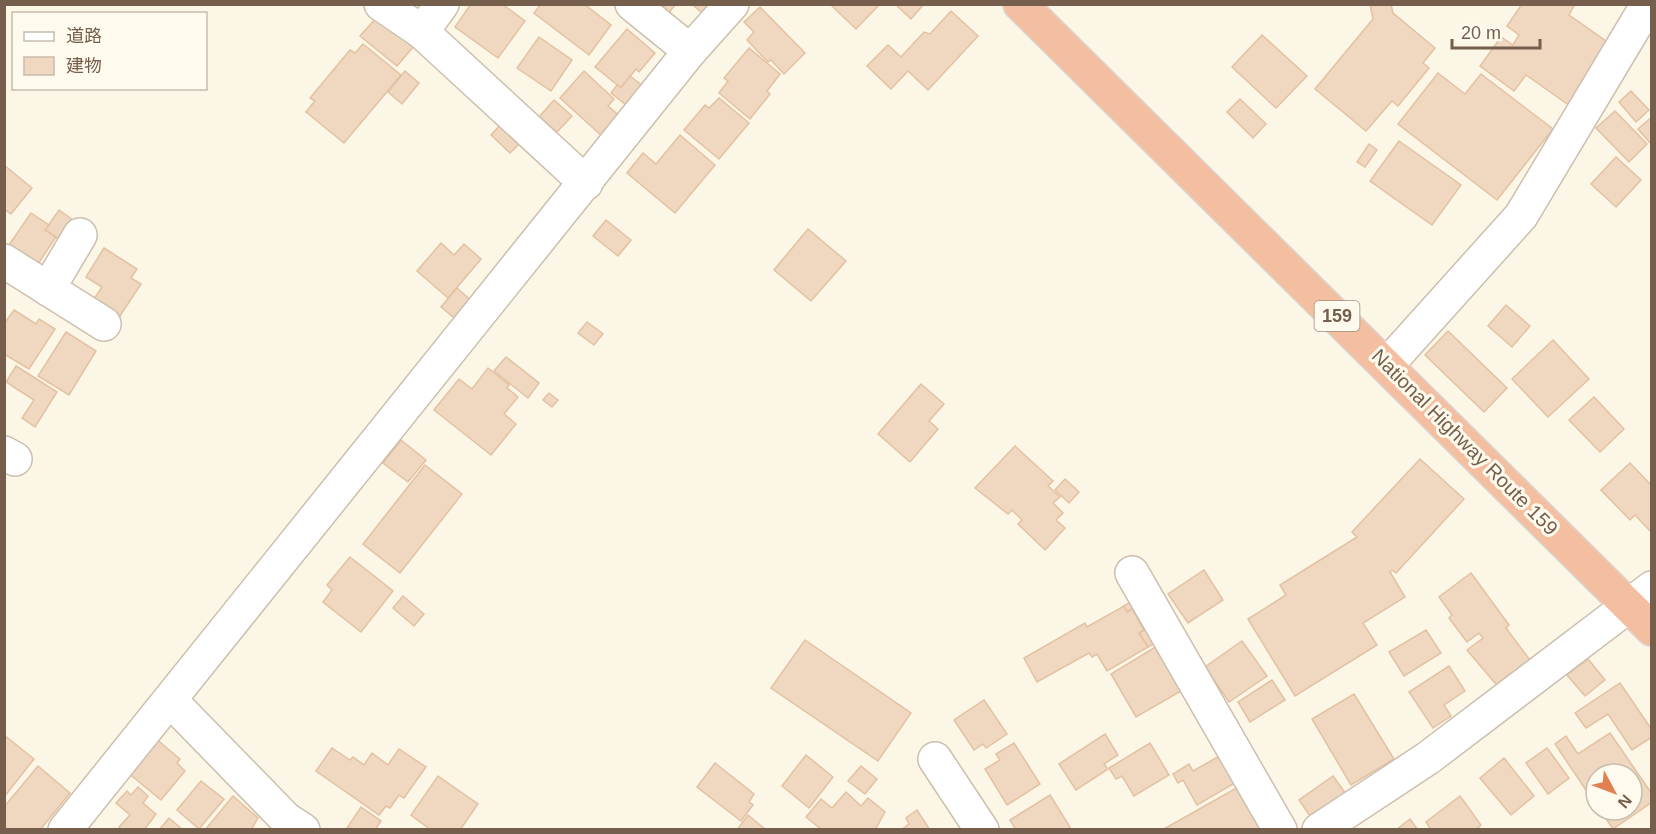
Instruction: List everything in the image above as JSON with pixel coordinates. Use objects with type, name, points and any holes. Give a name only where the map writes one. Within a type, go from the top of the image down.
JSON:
[{"type":"highway","name":"National Highway Route 159","points":[[1020,4],[1387,365],[1640,596],[1652,629]]},
{"type":"street","points":[[381,4],[422,32],[586,183]]},
{"type":"street","points":[[422,32],[442,4]]},
{"type":"street","points":[[632,4],[690,51]]},
{"type":"street","points":[[68,829],[690,51],[732,4]]},
{"type":"street","points":[[1387,365],[1521,216],[1648,4]]},
{"type":"street","points":[[48,289],[80,235]]},
{"type":"street","points":[[4,261],[104,324]]},
{"type":"street","points":[[1132,573],[1280,830]]},
{"type":"street","points":[[1319,830],[1428,758],[1640,596]]},
{"type":"street","points":[[170,700],[286,819],[303,830]]},
{"type":"street","points":[[935,759],[982,830]]},
{"type":"building","points":[[471,4],[502,4],[525,21],[498,58],[455,27]]},
{"type":"building","points":[[541,4],[584,4],[611,25],[589,55],[534,13]]},
{"type":"building","points":[[655,4],[676,4],[667,15]]},
{"type":"building","points":[[692,4],[710,4],[702,13]]},
{"type":"building","points":[[830,4],[880,4],[856,29]]},
{"type":"building","points":[[895,4],[924,4],[911,19]]},
{"type":"building","points":[[1370,4],[1391,4],[1393,13],[1435,48],[1423,63],[1429,68],[1398,106],[1392,101],[1366,131],[1315,89],[1373,19]]},
{"type":"building","points":[[1522,4],[1575,4],[1569,15],[1613,46],[1570,106],[1526,75],[1514,91],[1480,66],[1501,37],[1513,45],[1519,35],[1507,26]]},
{"type":"building","points":[[760,7],[805,53],[784,74],[771,60],[768,62],[747,40],[754,32],[744,22]]},
{"type":"building","points":[[951,11],[978,36],[928,90],[908,71],[891,89],[867,66],[888,45],[901,57],[924,32],[930,34]]},
{"type":"building","points":[[378,16],[414,46],[397,66],[360,36]]},
{"type":"building","points":[[627,29],[655,53],[639,72],[636,69],[621,88],[595,67]]},
{"type":"building","points":[[1262,35],[1307,76],[1276,108],[1232,67]]},
{"type":"building","points":[[539,37],[572,60],[551,91],[517,68]]},
{"type":"building","points":[[363,44],[401,75],[344,143],[306,112],[315,101],[310,98],[350,50],[355,53]]},
{"type":"building","points":[[749,48],[780,74],[767,91],[770,94],[750,119],[719,93],[728,81],[724,78]]},
{"type":"building","points":[[405,71],[419,83],[402,104],[388,92]]},
{"type":"building","points":[[584,71],[614,99],[608,106],[622,118],[604,138],[560,98]]},
{"type":"building","points":[[1438,73],[1465,94],[1481,74],[1553,129],[1497,200],[1398,124]]},
{"type":"building","points":[[630,76],[644,87],[629,107],[611,93],[617,85],[621,88]]},
{"type":"building","points":[[1631,91],[1649,110],[1636,122],[1619,102]]},
{"type":"building","points":[[719,98],[749,123],[719,159],[684,130],[705,105],[709,108]]},
{"type":"building","points":[[1240,99],[1266,124],[1253,138],[1227,112]]},
{"type":"building","points":[[554,100],[572,116],[557,132],[539,117]]},
{"type":"building","points":[[1615,111],[1647,144],[1629,162],[1596,128]]},
{"type":"building","points":[[1652,117],[1652,145],[1638,129]]},
{"type":"building","points":[[502,123],[521,142],[510,153],[491,135]]},
{"type":"building","points":[[680,135],[715,165],[675,213],[627,173],[643,153],[656,164]]},
{"type":"building","points":[[1399,141],[1461,185],[1432,225],[1370,181]]},
{"type":"building","points":[[1369,144],[1377,150],[1365,167],[1357,162]]},
{"type":"building","points":[[1616,157],[1641,180],[1616,207],[1591,184]]},
{"type":"building","points":[[4,165],[32,188],[11,214],[4,209]]},
{"type":"building","points":[[59,210],[77,223],[63,242],[45,230]]},
{"type":"building","points":[[31,213],[49,225],[45,230],[56,237],[38,264],[9,245]]},
{"type":"building","points":[[606,220],[631,240],[618,256],[593,236]]},
{"type":"building","points":[[808,229],[846,261],[811,301],[774,270]]},
{"type":"building","points":[[441,243],[454,255],[464,244],[481,259],[448,298],[417,271]]},
{"type":"building","points":[[104,248],[137,269],[131,278],[141,284],[120,316],[94,299],[102,287],[86,277]]},
{"type":"building","points":[[457,288],[475,304],[459,322],[441,307]]},
{"type":"building","points":[[1506,305],[1530,326],[1512,347],[1488,326]]},
{"type":"building","points":[[14,310],[36,324],[39,319],[55,329],[29,369],[4,354],[4,324]]},
{"type":"building","points":[[587,322],[603,334],[594,345],[578,333]]},
{"type":"building","points":[[1448,331],[1507,388],[1484,412],[1425,355]]},
{"type":"building","points":[[66,332],[96,351],[69,395],[38,376]]},
{"type":"building","points":[[1553,340],[1589,379],[1548,417],[1512,379]]},
{"type":"building","points":[[506,357],[539,383],[528,398],[494,371]]},
{"type":"building","points":[[16,366],[57,392],[35,427],[22,418],[34,400],[6,382]]},
{"type":"building","points":[[488,368],[509,385],[507,388],[518,397],[504,414],[516,424],[491,455],[434,410],[459,379],[472,389]]},
{"type":"building","points":[[921,384],[944,404],[929,421],[938,429],[910,462],[878,434]]},
{"type":"building","points":[[549,393],[558,400],[552,407],[543,400]]},
{"type":"building","points":[[1594,397],[1624,429],[1600,452],[1569,420]]},
{"type":"building","points":[[401,440],[426,460],[408,482],[383,463]]},
{"type":"building","points":[[1015,446],[1053,481],[1048,486],[1060,497],[1053,503],[1063,513],[1056,520],[1065,528],[1045,550],[1018,524],[1022,520],[1012,510],[1008,514],[975,488]]},
{"type":"building","points":[[1420,459],[1464,499],[1396,573],[1392,570],[1390,572],[1405,597],[1363,623],[1377,645],[1295,696],[1248,619],[1286,595],[1280,585],[1357,537],[1352,532]]},
{"type":"building","points":[[1630,463],[1652,486],[1651,532],[1635,515],[1630,520],[1601,490]]},
{"type":"building","points":[[425,465],[462,494],[400,573],[363,544]]},
{"type":"building","points":[[1065,479],[1079,492],[1069,503],[1055,490]]},
{"type":"building","points":[[350,557],[393,591],[361,632],[323,602],[332,590],[327,585]]},
{"type":"building","points":[[1204,570],[1223,600],[1188,623],[1168,594]]},
{"type":"building","points":[[1471,573],[1509,625],[1506,628],[1533,664],[1500,689],[1467,650],[1483,638],[1479,633],[1467,642],[1449,618],[1452,615],[1439,597]]},
{"type":"building","points":[[403,596],[424,614],[414,626],[393,608]]},
{"type":"building","points":[[1137,598],[1161,640],[1148,647],[1139,633],[1144,630],[1132,609],[1127,612],[1124,606]]},
{"type":"building","points":[[1124,606],[1127,612],[1132,609],[1144,630],[1139,633],[1148,647],[1107,671],[1097,654],[1092,657],[1089,653],[1037,682],[1024,658],[1085,623],[1087,627]]},
{"type":"building","points":[[1426,630],[1441,653],[1404,676],[1389,652]]},
{"type":"building","points":[[805,640],[911,713],[878,761],[771,688]]},
{"type":"building","points":[[1242,641],[1267,676],[1229,702],[1205,667]]},
{"type":"building","points":[[1162,643],[1188,687],[1136,717],[1111,674]]},
{"type":"building","points":[[1588,659],[1605,680],[1585,696],[1567,675]]},
{"type":"building","points":[[1449,666],[1465,691],[1444,705],[1451,716],[1433,728],[1409,692]]},
{"type":"building","points":[[1272,680],[1285,700],[1250,722],[1238,702]]},
{"type":"building","points":[[1620,683],[1652,730],[1652,737],[1632,750],[1608,714],[1586,728],[1575,713]]},
{"type":"building","points":[[1354,694],[1394,759],[1351,785],[1312,719]]},
{"type":"building","points":[[984,700],[1007,734],[986,748],[983,744],[974,750],[954,720]]},
{"type":"building","points":[[1610,733],[1630,762],[1584,762],[1584,787],[1555,744],[1566,736],[1578,754]]},
{"type":"building","points":[[1105,734],[1118,755],[1104,764],[1108,769],[1076,790],[1059,764]]},
{"type":"building","points":[[4,735],[34,759],[4,797]]},
{"type":"building","points":[[155,738],[180,759],[177,763],[185,771],[161,800],[127,772]]},
{"type":"building","points":[[1014,743],[1040,784],[1007,805],[985,769],[1000,760],[996,754]]},
{"type":"building","points":[[1150,743],[1169,775],[1134,796],[1122,776],[1116,779],[1109,768]]},
{"type":"building","points":[[332,748],[350,760],[353,757],[364,765],[372,753],[388,765],[399,749],[426,767],[404,798],[399,795],[390,808],[386,806],[379,815],[316,771]]},
{"type":"building","points":[[1547,748],[1569,778],[1548,794],[1526,763]]},
{"type":"building","points":[[1223,754],[1235,783],[1197,805],[1183,780],[1178,783],[1173,774],[1189,764],[1193,771]]},
{"type":"building","points":[[806,755],[833,777],[809,808],[782,786]]},
{"type":"building","points":[[1504,758],[1534,796],[1511,815],[1480,778]]},
{"type":"building","points":[[715,763],[754,794],[749,802],[753,805],[741,821],[697,787]]},
{"type":"building","points":[[38,766],[70,793],[40,830],[9,830],[4,826],[4,807]]},
{"type":"building","points":[[861,766],[877,779],[865,794],[848,781]]},
{"type":"building","points":[[438,776],[478,804],[460,830],[431,830],[411,815]]},
{"type":"building","points":[[1333,776],[1346,794],[1312,819],[1299,800]]},
{"type":"building","points":[[201,781],[224,799],[199,829],[177,810]]},
{"type":"building","points":[[1644,782],[1652,794],[1652,802],[1644,808]]},
{"type":"building","points":[[1240,786],[1263,830],[1162,830]]},
{"type":"building","points":[[138,787],[148,796],[143,803],[156,814],[144,830],[122,830],[119,827],[130,815],[116,803],[127,791],[131,795]]},
{"type":"building","points":[[846,792],[861,806],[868,798],[885,812],[875,830],[822,830],[806,817],[821,799],[832,808]]},
{"type":"building","points":[[1050,795],[1070,827],[1066,830],[1016,830],[1010,820]]},
{"type":"building","points":[[233,796],[258,818],[251,830],[205,830]]},
{"type":"building","points":[[1460,796],[1481,825],[1475,830],[1431,830],[1426,822]]},
{"type":"building","points":[[361,807],[381,821],[375,830],[347,828]]},
{"type":"building","points":[[917,810],[930,830],[901,830],[909,824],[906,818]]},
{"type":"building","points":[[748,815],[766,830],[737,830]]},
{"type":"building","points":[[169,818],[183,830],[159,830]]},
{"type":"building","points":[[1410,819],[1418,830],[1396,830]]},
{"type":"building","points":[[1608,822],[1623,822],[1613,829]]}]
